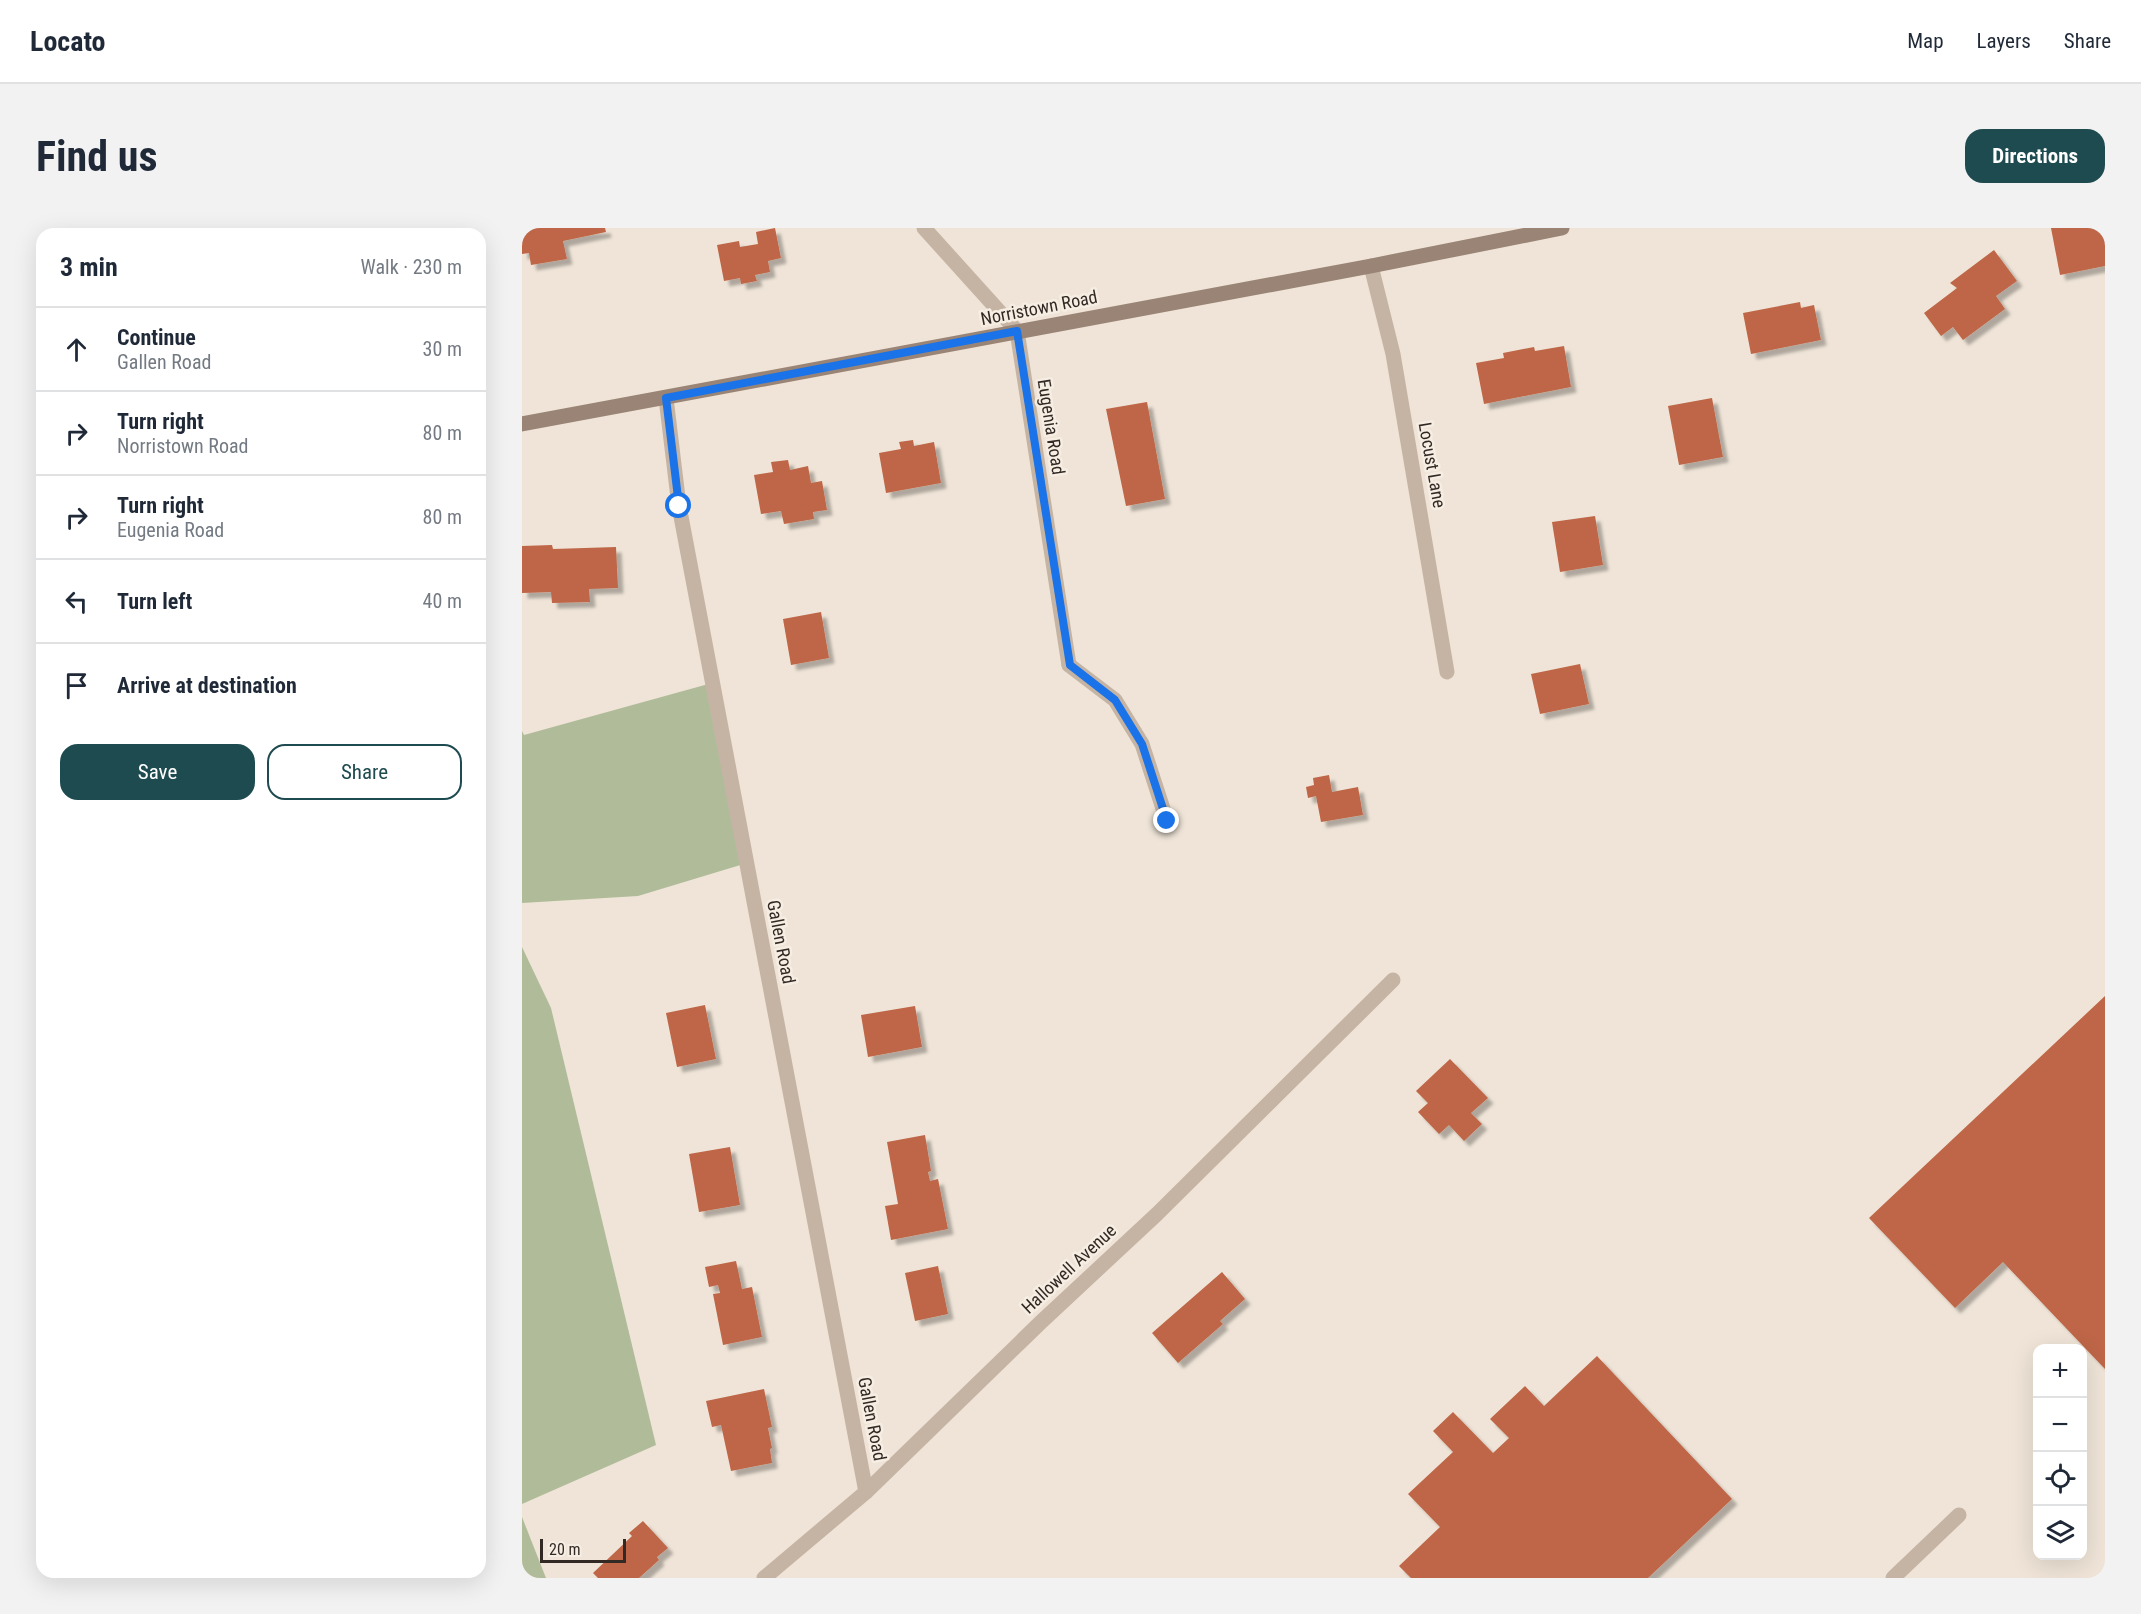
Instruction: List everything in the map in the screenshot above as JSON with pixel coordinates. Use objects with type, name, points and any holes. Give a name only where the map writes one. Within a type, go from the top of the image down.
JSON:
[{"type":"main road","name":"Norristown Road","points":[[522,424],[1371,266],[1562,228]]},
{"type":"street","points":[[924,228],[1017,331]]},
{"type":"street","name":"Locust Lane","points":[[1371,266],[1393,354],[1447,672]]},
{"type":"street","name":"Eugenia Road","points":[[1017,331],[1070,665],[1115,700],[1142,744],[1167,821]]},
{"type":"street","name":"Gallen Road","points":[[666,398],[679,506],[866,1492]]},
{"type":"street","name":"Hallowell Avenue","points":[[765,1578],[866,1492],[1041,1322],[1157,1214],[1393,980]]},
{"type":"street","points":[[1893,1578],[1959,1515]]},
{"type":"green space","points":[[712,683],[747,863],[638,896],[522,903],[522,731],[524,735]]},
{"type":"green space","points":[[522,947],[551,1008],[656,1445],[522,1504]]},
{"type":"green space","points":[[522,1517],[546,1578],[522,1578]]},
{"type":"building","points":[[522,228],[605,228],[606,232],[563,241],[567,259],[531,265],[529,253],[522,254]]},
{"type":"building","points":[[775,228],[781,258],[768,261],[770,272],[755,275],[757,281],[741,284],[740,278],[724,281],[717,245],[739,241],[740,247],[758,244],[756,232]]},
{"type":"building","points":[[2051,228],[2105,228],[2105,266],[2060,275]]},
{"type":"building","points":[[1994,250],[2017,281],[1996,296],[2005,309],[1963,340],[1953,327],[1941,336],[1924,313],[1957,288],[1950,283]]},
{"type":"building","points":[[1800,302],[1801,308],[1814,305],[1821,340],[1751,354],[1743,313]]},
{"type":"building","points":[[1564,346],[1571,387],[1484,404],[1476,363],[1504,358],[1503,353],[1534,347],[1535,351]]},
{"type":"building","points":[[1712,398],[1723,457],[1679,465],[1668,406]]},
{"type":"building","points":[[1147,402],[1165,499],[1126,506],[1106,409]]},
{"type":"building","points":[[913,440],[914,446],[934,442],[941,483],[886,493],[879,453],[901,449],[899,442]]},
{"type":"building","points":[[788,460],[790,470],[808,466],[811,483],[822,481],[827,510],[813,512],[814,519],[784,524],[781,511],[761,514],[754,475],[773,472],[771,462]]},
{"type":"building","points":[[1595,516],[1603,565],[1560,572],[1552,522]]},
{"type":"building","points":[[552,545],[553,549],[616,547],[618,588],[589,589],[590,602],[552,603],[551,592],[522,593],[522,546]]},
{"type":"building","points":[[821,612],[829,658],[791,665],[783,619]]},
{"type":"building","points":[[1580,664],[1589,704],[1540,714],[1531,674]]},
{"type":"building","points":[[1329,775],[1332,792],[1358,787],[1363,815],[1321,822],[1316,796],[1308,798],[1306,787],[1314,785],[1313,778]]},
{"type":"building","points":[[2105,996],[2105,1369],[2087,1350],[2087,1344],[2081,1344],[2003,1262],[1955,1308],[1869,1218]]},
{"type":"building","points":[[705,1005],[716,1059],[677,1067],[666,1013]]},
{"type":"building","points":[[915,1006],[922,1047],[868,1057],[861,1015]]},
{"type":"building","points":[[1450,1059],[1488,1098],[1471,1113],[1482,1124],[1464,1141],[1449,1125],[1439,1134],[1418,1112],[1428,1103],[1416,1091]]},
{"type":"building","points":[[925,1135],[931,1171],[928,1172],[930,1181],[938,1179],[948,1229],[891,1240],[885,1206],[898,1204],[887,1142]]},
{"type":"building","points":[[730,1147],[740,1205],[699,1212],[689,1154]]},
{"type":"building","points":[[736,1261],[742,1289],[752,1287],[762,1337],[723,1345],[713,1294],[720,1293],[718,1285],[709,1287],[705,1267]]},
{"type":"building","points":[[938,1266],[948,1314],[915,1321],[905,1273]]},
{"type":"building","points":[[1222,1272],[1245,1299],[1220,1321],[1223,1324],[1178,1363],[1152,1333]]},
{"type":"building","points":[[1597,1356],[1732,1499],[1648,1578],[1411,1578],[1399,1566],[1440,1527],[1408,1494],[1453,1452],[1433,1431],[1453,1412],[1493,1453],[1509,1438],[1490,1419],[1525,1386],[1544,1406]]},
{"type":"building","points":[[764,1389],[772,1427],[768,1428],[772,1463],[731,1471],[721,1425],[712,1427],[706,1401]]},
{"type":"building","points":[[643,1521],[668,1548],[657,1557],[659,1560],[639,1578],[598,1578],[593,1573],[632,1536],[629,1533]]},
{"type":"route","points":[[679,506],[666,398],[1017,331],[1070,665],[1115,700],[1142,744],[1167,821]]}]
